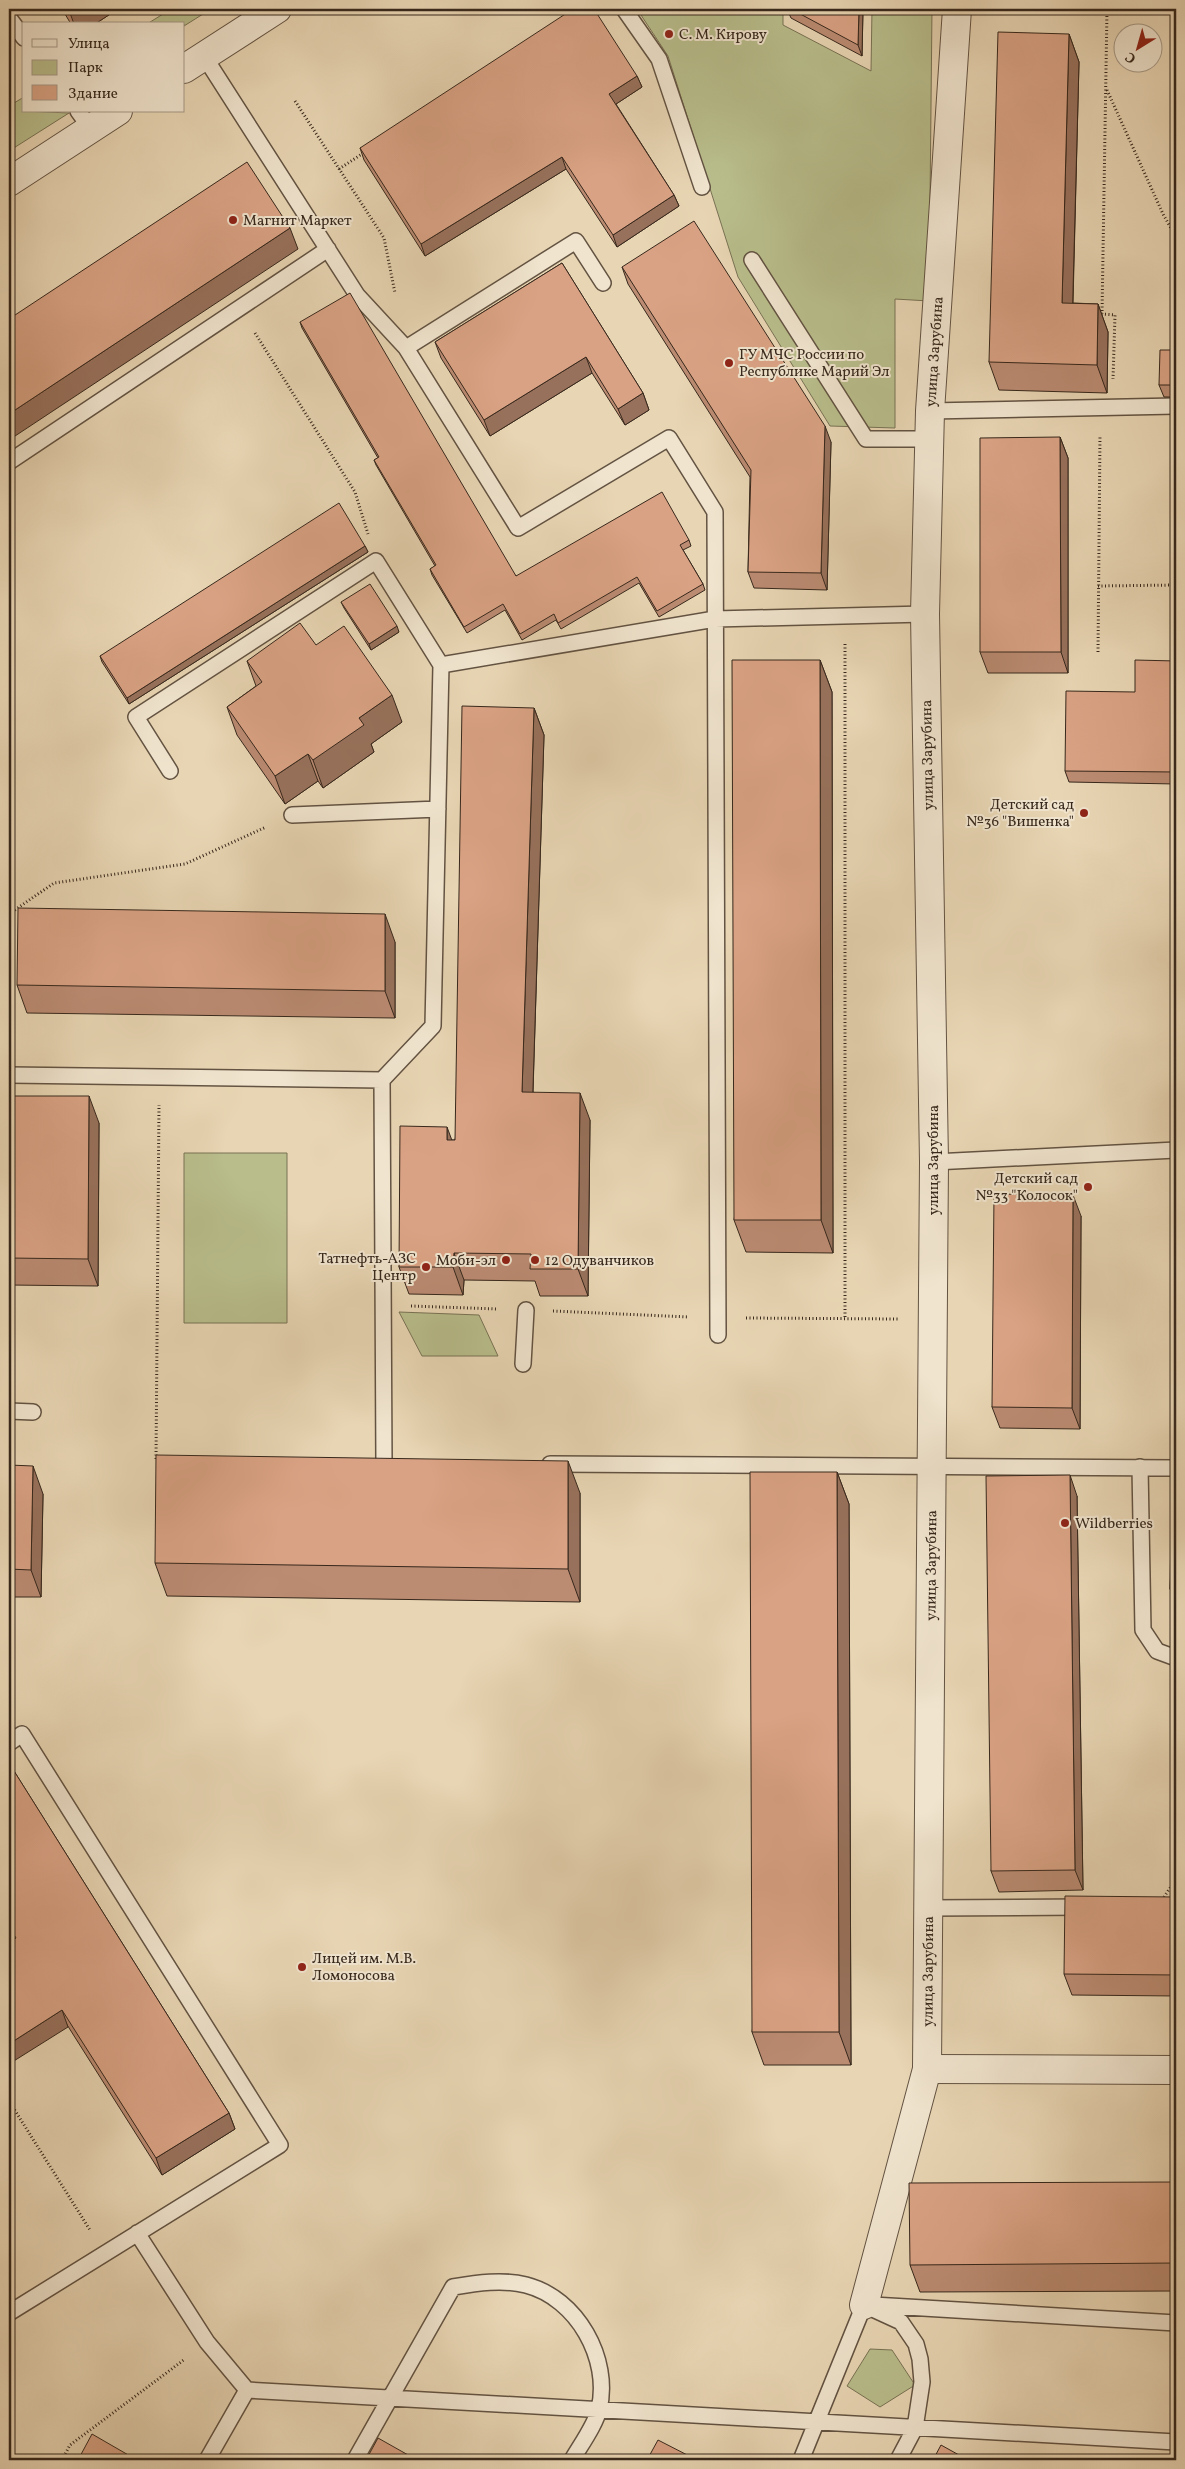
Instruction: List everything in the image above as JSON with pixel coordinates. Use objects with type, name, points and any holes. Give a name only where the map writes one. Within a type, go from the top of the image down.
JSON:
[{"type":"street","points":[[194,63],[277,9]]},
{"type":"street","name":"улица Зарубина","points":[[864,2305],[927,2069],[934,1162],[925,614],[930,411],[958,9]]},
{"type":"street","points":[[9,182],[85,120],[114,112]]},
{"type":"street","points":[[927,2069],[1176,2070]]},
{"type":"lane","points":[[624,9],[659,59],[702,187]]},
{"type":"lane","points":[[9,18],[22,35]]},
{"type":"lane","points":[[194,63],[328,249],[357,294],[406,348],[518,528],[668,438],[715,512],[718,1334]]},
{"type":"lane","points":[[406,348],[576,241],[603,283]]},
{"type":"lane","points":[[9,462],[328,249]]},
{"type":"lane","points":[[752,260],[866,439],[930,439]]},
{"type":"lane","points":[[930,411],[1176,406]]},
{"type":"lane","points":[[170,771],[136,717],[376,560],[441,665],[433,1026],[382,1080],[383,1305],[379,1464],[404,1464]]},
{"type":"lane","points":[[441,665],[715,619],[925,614]]},
{"type":"lane","points":[[292,815],[438,808]]},
{"type":"lane","points":[[9,1074],[382,1080]]},
{"type":"lane","points":[[934,1162],[1176,1150]]},
{"type":"lane","points":[[522,1364],[526,1310]]},
{"type":"lane","points":[[9,1411],[33,1412]]},
{"type":"lane","points":[[533,1464],[1176,1468]]},
{"type":"lane","points":[[1140,1468],[1143,1630],[1157,1651],[1176,1658]]},
{"type":"lane","points":[[9,1742],[22,1734],[280,2145],[9,2313]]},
{"type":"lane","points":[[928,1908],[1097,1907]]},
{"type":"lane","points":[[137,2233],[207,2342],[247,2390],[1176,2442]]},
{"type":"lane","points":[[354,2460],[453,2287],[478,2283],[504,2282],[526,2285],[544,2292],[562,2305],[578,2322],[593,2345],[601,2371],[599,2410],[572,2460]]},
{"type":"lane","points":[[864,2305],[1176,2323]]},
{"type":"lane","points":[[801,2460],[864,2305]]},
{"type":"lane","points":[[864,2305],[901,2322],[916,2344],[922,2382],[915,2428],[898,2460]]},
{"type":"lane","points":[[207,2460],[247,2390]]},
{"type":"path","points":[[1098,652],[1098,586],[1106,407],[1115,315],[1102,314],[1108,9]]},
{"type":"path","points":[[1106,87],[1163,214],[1176,237]]},
{"type":"path","points":[[295,101],[384,238],[406,348]]},
{"type":"path","points":[[339,168],[372,147]]},
{"type":"path","points":[[239,308],[355,492],[376,560]]},
{"type":"path","points":[[1098,586],[1176,585]]},
{"type":"path","points":[[845,616],[845,1319]]},
{"type":"path","points":[[9,913],[54,883],[185,864],[292,815]]},
{"type":"path","points":[[156,1463],[159,1077]]},
{"type":"path","points":[[383,1305],[718,1318],[933,1319]]},
{"type":"path","points":[[1157,1906],[1176,1880]]},
{"type":"path","points":[[9,2101],[105,2253]]},
{"type":"path","points":[[62,2460],[70,2445],[207,2342]]},
{"type":"green space","points":[[171,9],[211,9],[185,25],[185,22],[150,22]]},
{"type":"green space","points":[[637,9],[783,9],[783,25],[871,71],[872,9],[932,9],[929,301],[895,299],[895,428],[830,426],[738,277],[668,56]]},
{"type":"green space","points":[[22,98],[22,112],[69,113],[9,151],[9,106]]},
{"type":"green space","points":[[184,1153],[287,1153],[287,1323],[184,1323]]},
{"type":"green space","points":[[399,1312],[479,1315],[498,1356],[422,1356]]},
{"type":"green space","points":[[870,2349],[892,2350],[915,2385],[880,2407],[847,2386]]},
{"type":"building","points":[[67,9],[78,9],[70,13]]},
{"type":"building","points":[[573,9],[594,9],[637,76],[609,94],[674,195],[613,235],[562,157],[421,244],[360,148]]},
{"type":"building","points":[[791,9],[859,9],[858,45]]},
{"type":"building","points":[[998,32],[1069,34],[1062,303],[1098,304],[1097,365],[989,362]]},
{"type":"building","points":[[247,162],[290,228],[9,414],[9,319]]},
{"type":"building","name":"ГУ МЧС России по Республике Марий Эл","points":[[694,221],[825,426],[821,573],[748,572],[751,470],[622,267]]},
{"type":"building","points":[[562,263],[643,393],[618,409],[586,357],[484,420],[435,342]]},
{"type":"building","points":[[350,293],[516,576],[662,492],[689,540],[680,545],[703,584],[657,611],[637,577],[558,623],[554,614],[520,634],[503,604],[464,627],[430,569],[436,565],[374,460],[379,457],[300,322]]},
{"type":"building","points":[[1160,350],[1176,350],[1176,385],[1159,385]]},
{"type":"building","points":[[1060,437],[1061,652],[980,652],[980,438]]},
{"type":"building","points":[[339,503],[365,546],[127,698],[100,656]]},
{"type":"building","points":[[370,584],[397,626],[369,644],[341,602]]},
{"type":"building","points":[[300,623],[316,645],[344,626],[392,695],[359,718],[364,725],[313,760],[308,754],[275,776],[227,707],[262,682],[247,661]]},
{"type":"building","points":[[732,660],[820,660],[821,1220],[734,1220]]},
{"type":"building","points":[[1135,660],[1176,661],[1176,772],[1065,771],[1066,691],[1135,692]]},
{"type":"building","points":[[462,706],[534,708],[522,1092],[580,1093],[578,1269],[530,1269],[531,1254],[454,1253],[453,1267],[399,1267],[400,1126],[447,1127],[447,1140],[455,1140]]},
{"type":"building","points":[[18,908],[385,914],[385,991],[17,985]]},
{"type":"building","points":[[9,1096],[89,1096],[88,1259],[9,1258]]},
{"type":"building","points":[[1171,1157],[1176,1157],[1176,1228],[1174,1228]]},
{"type":"building","points":[[994,1194],[1073,1195],[1072,1408],[992,1407]]},
{"type":"building","points":[[156,1455],[568,1461],[568,1569],[155,1563]]},
{"type":"building","points":[[9,1465],[33,1466],[31,1570],[9,1569]]},
{"type":"building","points":[[1172,1465],[1176,1465],[1176,1589],[1170,1589]]},
{"type":"building","points":[[750,1472],[837,1472],[839,2032],[752,2032]]},
{"type":"building","points":[[1070,1475],[1075,1870],[991,1871],[986,1476]]},
{"type":"building","points":[[9,1763],[229,2113],[156,2158],[62,2010],[9,2044],[9,1943],[16,1938],[9,1926]]},
{"type":"building","points":[[1065,1896],[1176,1897],[1176,1975],[1064,1974]]},
{"type":"building","points":[[1176,2182],[1176,2263],[910,2265],[909,2183]]},
{"type":"building","points":[[92,2434],[137,2460],[78,2460]]},
{"type":"building","points":[[378,2438],[417,2460],[366,2460]]},
{"type":"building","points":[[658,2440],[697,2460],[647,2460]]},
{"type":"building","points":[[941,2445],[968,2460],[933,2460]]},
{"type":"place","name":"С. М. Кирову","points":[[669,34]]},
{"type":"place","name":"Магнит Маркет","points":[[233,220]]},
{"type":"place","name":"ГУ МЧС России по Республике Марий Эл","points":[[729,363]]},
{"type":"place","name":"Детский сад №36 \"Вишенка\"","points":[[1084,813]]},
{"type":"place","name":"Детский сад №33 \"Колосок\"","points":[[1088,1187]]},
{"type":"place","name":"Моби-эл","points":[[506,1260]]},
{"type":"place","name":"12 Одуванчиков","points":[[535,1260]]},
{"type":"place","name":"Татнефть-АЗС Центр","points":[[426,1267]]},
{"type":"place","name":"Wildberries","points":[[1065,1523]]},
{"type":"place","name":"Лицей им. М.В. Ломоносова","points":[[302,1967]]}]
